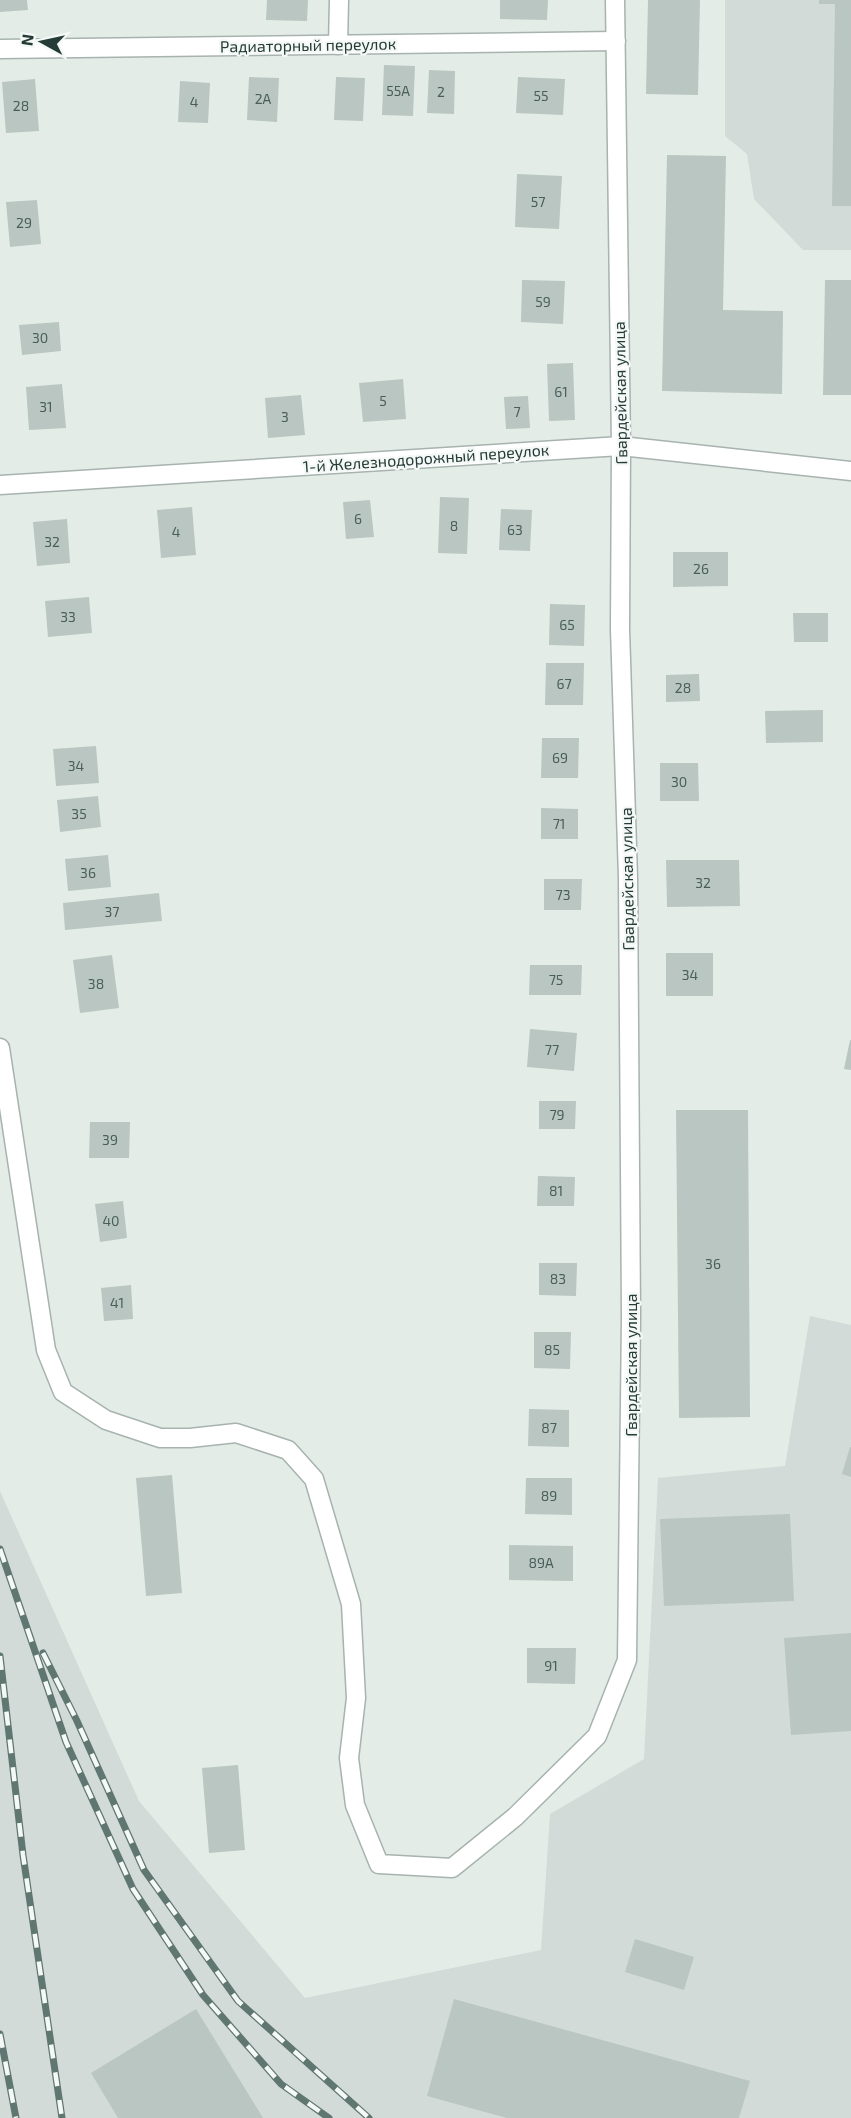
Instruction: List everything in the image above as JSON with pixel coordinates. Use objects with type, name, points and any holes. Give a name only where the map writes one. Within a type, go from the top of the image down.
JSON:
[{"type":"street","points":[[338,45],[339,0]]},
{"type":"street","name":"Гвардейская улица","points":[[0,1048],[46,1350],[63,1392],[106,1420],[160,1438],[190,1438],[236,1433],[288,1450],[314,1479],[351,1604],[356,1698],[349,1758],[355,1805],[379,1864],[452,1868],[515,1817],[597,1736],[627,1660],[631,1316],[628,878],[620,629],[621,446],[615,0]]},
{"type":"street","name":"Радиаторный переулок","points":[[0,49],[616,41]]},
{"type":"street","name":"1-й Железнодорожный переулок","points":[[0,485],[621,446],[851,471]]},
{"type":"shaded area","points":[[725,0],[851,0],[851,250],[803,250],[754,199],[747,154],[725,136]]},
{"type":"shaded area","points":[[810,1316],[851,1325],[851,2118],[0,2118],[0,1491],[139,1801],[305,1998],[541,1950],[550,1814],[644,1759],[658,1478],[785,1466]]},
{"type":"building","points":[[0,0],[27,0],[28,10],[0,12]]},
{"type":"building","points":[[267,0],[308,0],[307,21],[266,20]]},
{"type":"building","points":[[500,0],[548,0],[547,20],[500,19]]},
{"type":"building","points":[[648,0],[700,0],[698,95],[646,94]]},
{"type":"building","points":[[819,0],[851,0],[851,206],[832,206],[835,4],[819,4]]},
{"type":"building","points":[[384,65],[415,66],[413,116],[382,115]]},
{"type":"building","points":[[429,70],[455,71],[454,114],[427,113]]},
{"type":"building","points":[[249,77],[279,78],[277,122],[247,120]]},
{"type":"building","points":[[336,77],[365,78],[363,121],[334,120]]},
{"type":"building","points":[[518,77],[565,79],[563,115],[516,113]]},
{"type":"building","points":[[35,79],[39,131],[6,133],[2,82]]},
{"type":"building","points":[[180,81],[210,83],[208,123],[178,122]]},
{"type":"building","points":[[667,155],[726,156],[723,310],[783,311],[782,394],[662,391]]},
{"type":"building","points":[[517,174],[562,176],[559,229],[515,227]]},
{"type":"building","points":[[37,200],[41,244],[10,247],[6,202]]},
{"type":"building","points":[[522,280],[565,281],[563,324],[521,322]]},
{"type":"building","points":[[825,280],[851,280],[851,395],[823,395]]},
{"type":"building","points":[[59,322],[61,351],[22,355],[19,325]]},
{"type":"building","points":[[573,363],[575,420],[549,421],[547,364]]},
{"type":"building","points":[[403,379],[406,419],[363,422],[359,383]]},
{"type":"building","points":[[62,384],[66,428],[29,430],[26,387]]},
{"type":"building","points":[[301,395],[305,435],[268,438],[265,398]]},
{"type":"building","points":[[528,396],[530,428],[506,429],[504,397]]},
{"type":"building","points":[[440,497],[469,498],[467,554],[438,553]]},
{"type":"building","points":[[370,500],[374,537],[346,539],[343,502]]},
{"type":"building","points":[[192,507],[196,555],[161,558],[157,510]]},
{"type":"building","points":[[501,509],[532,510],[530,551],[499,550]]},
{"type":"building","points":[[67,519],[70,563],[37,566],[33,522]]},
{"type":"building","points":[[673,552],[728,552],[728,586],[673,587]]},
{"type":"building","points":[[89,597],[92,633],[48,637],[45,601]]},
{"type":"building","points":[[550,604],[585,605],[584,646],[549,645]]},
{"type":"building","points":[[793,613],[828,613],[828,642],[794,642]]},
{"type":"building","points":[[546,663],[584,663],[583,705],[545,705]]},
{"type":"building","points":[[699,674],[700,701],[666,702],[666,675]]},
{"type":"building","points":[[823,710],[823,742],[766,743],[765,711]]},
{"type":"building","points":[[542,738],[579,738],[578,778],[541,778]]},
{"type":"building","points":[[96,746],[99,783],[56,786],[53,749]]},
{"type":"building","points":[[660,763],[698,763],[699,801],[660,801]]},
{"type":"building","points":[[98,796],[101,827],[60,832],[57,800]]},
{"type":"building","points":[[541,808],[578,809],[578,839],[541,839]]},
{"type":"building","points":[[108,855],[111,887],[68,891],[65,859]]},
{"type":"building","points":[[666,860],[739,860],[740,906],[667,907]]},
{"type":"building","points":[[544,879],[582,879],[581,910],[544,910]]},
{"type":"building","points":[[159,893],[162,921],[65,930],[63,903]]},
{"type":"building","points":[[666,953],[713,953],[713,996],[666,996]]},
{"type":"building","points":[[112,955],[119,1008],[80,1013],[73,960]]},
{"type":"building","points":[[530,965],[582,965],[581,995],[529,995]]},
{"type":"building","points":[[530,1029],[577,1033],[574,1071],[527,1067]]},
{"type":"building","points":[[851,1040],[851,1070],[844,1069]]},
{"type":"building","points":[[539,1101],[576,1101],[575,1129],[539,1129]]},
{"type":"building","points":[[676,1110],[748,1110],[750,1417],[679,1418]]},
{"type":"building","points":[[90,1122],[130,1122],[129,1158],[89,1158]]},
{"type":"building","points":[[538,1176],[575,1177],[574,1206],[537,1206]]},
{"type":"building","points":[[123,1201],[127,1238],[100,1242],[95,1204]]},
{"type":"building","points":[[539,1263],[577,1263],[576,1296],[539,1295]]},
{"type":"building","points":[[131,1285],[133,1319],[104,1321],[101,1288]]},
{"type":"building","points":[[534,1332],[571,1332],[570,1369],[534,1368]]},
{"type":"building","points":[[529,1409],[569,1410],[569,1447],[528,1446]]},
{"type":"building","points":[[851,1447],[851,1477],[842,1474]]},
{"type":"building","points":[[172,1475],[182,1593],[146,1596],[136,1478]]},
{"type":"building","points":[[526,1478],[572,1478],[572,1515],[525,1514]]},
{"type":"building","points":[[790,1514],[794,1601],[664,1606],[660,1519]]},
{"type":"building","points":[[509,1545],[573,1546],[573,1581],[509,1580]]},
{"type":"building","points":[[851,1633],[851,1731],[791,1735],[784,1638]]},
{"type":"building","points":[[527,1648],[576,1648],[575,1684],[527,1683]]},
{"type":"building","points":[[238,1765],[245,1850],[209,1853],[202,1768]]},
{"type":"building","points":[[635,1939],[694,1957],[684,1990],[625,1972]]},
{"type":"building","points":[[454,1999],[750,2081],[739,2118],[507,2118],[427,2096]]},
{"type":"building","points":[[196,2009],[263,2118],[118,2118],[91,2073]]},
{"type":"railway","points":[[0,1549],[66,1742],[133,1889],[203,1995],[281,2084],[329,2118]]},
{"type":"railway","points":[[43,1653],[77,1721],[144,1870],[238,2001],[369,2118]]},
{"type":"railway","points":[[0,1656],[23,1855],[62,2118]]},
{"type":"railway","points":[[0,2034],[16,2118]]}]
